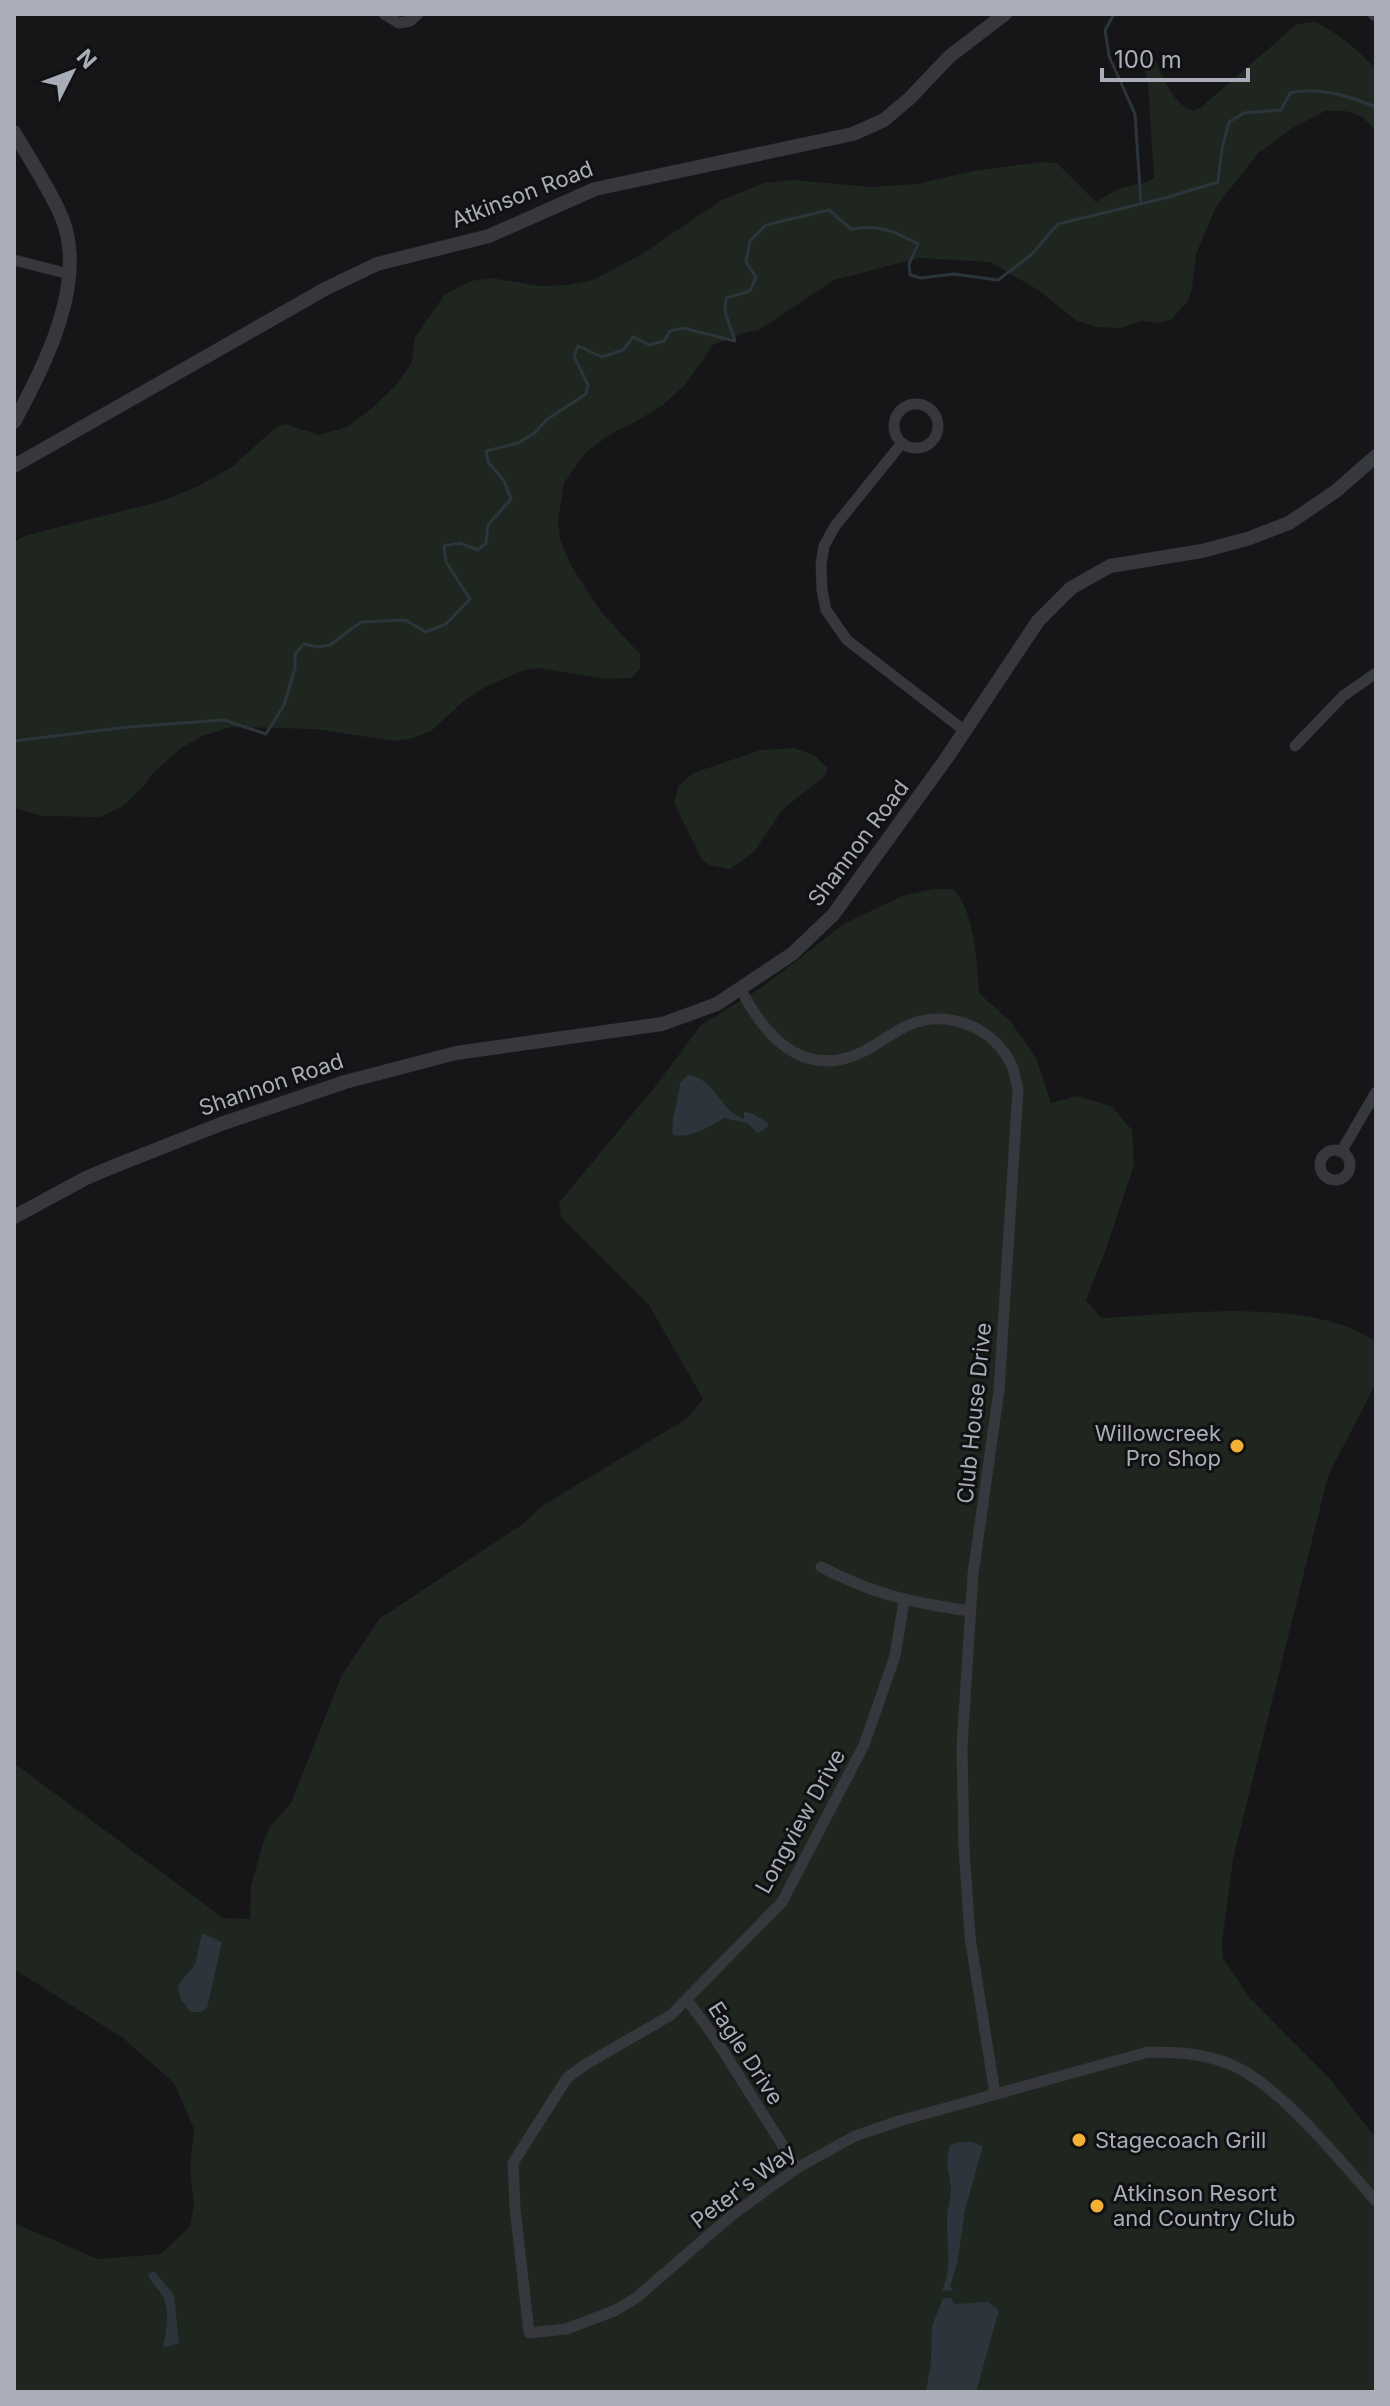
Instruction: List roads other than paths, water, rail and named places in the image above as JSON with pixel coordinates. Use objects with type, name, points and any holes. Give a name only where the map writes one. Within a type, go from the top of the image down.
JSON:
[{"type":"street","points":[[384,14],[399,23],[410,21],[418,14]]},
{"type":"street","name":"Atkinson Road","points":[[14,466],[325,289],[377,264],[489,236],[595,189],[853,134],[884,120],[950,56],[1005,14]]},
{"type":"street","points":[[14,132],[62,218],[69,252],[64,309],[14,422]]},
{"type":"street","points":[[14,260],[69,274]]},
{"type":"street","points":[[902,443],[835,526],[824,546],[821,564],[826,610],[847,640],[965,731]]},
{"type":"street","name":"Shannon Road","points":[[14,1217],[117,1165],[221,1124],[345,1082],[456,1053],[662,1024],[707,1009],[741,990],[792,954],[833,915],[868,871],[1038,621],[1071,588],[1110,566],[1202,551],[1289,523],[1336,491],[1376,456]]},
{"type":"street","points":[[1295,746],[1343,696],[1376,673]]},
{"type":"street","name":"Club House Drive","points":[[741,990],[764,1029],[781,1047],[803,1058],[825,1061],[849,1058],[911,1024],[933,1019],[955,1020],[976,1027],[994,1040],[1013,1067],[1018,1090],[1018,1113],[999,1390],[970,1611],[962,1746],[970,1937],[995,2094]]},
{"type":"street","points":[[1341,1152],[1376,1092]]},
{"type":"street","points":[[821,1567],[874,1592],[904,1601],[970,1611]]},
{"type":"street","name":"Longview Drive","points":[[529,2333],[513,2163],[567,2078],[671,2015],[771,1915],[793,1883],[864,1745],[895,1656],[904,1601]]},
{"type":"street","name":"Eagle Drive","points":[[687,2000],[713,2035],[797,2168]]},
{"type":"street","name":"Peter's Way","points":[[529,2333],[566,2329],[590,2322],[625,2304],[662,2277],[732,2215],[835,2145],[877,2128],[1148,2052],[1181,2052],[1236,2066],[1273,2091],[1376,2201]]},
{"type":"waterway","points":[[1114,14],[1105,30],[1109,56],[1135,114],[1141,204]]},
{"type":"waterway","points":[[14,741],[128,727],[224,720],[266,734],[284,705],[295,668],[295,654],[304,644],[317,647],[330,645],[361,622],[405,620],[426,632],[446,624],[470,599],[446,562],[444,546],[460,543],[478,550],[486,543],[488,525],[511,499],[504,481],[488,462],[486,451],[518,443],[586,394],[588,385],[574,356],[578,346],[602,357],[623,350],[633,337],[650,345],[664,341],[670,331],[683,328],[735,341],[725,312],[726,298],[750,291],[756,277],[746,262],[750,241],[766,225],[829,210],[851,229],[870,227],[886,230],[918,244],[909,264],[910,275],[921,278],[954,274],[998,280],[1031,255],[1058,224],[1218,182],[1229,122],[1244,113],[1281,110],[1290,93],[1301,91],[1334,93],[1376,107]]},
{"type":"place","name":"Willowcreek Pro Shop","points":[[1237,1446]]},
{"type":"place","name":"Stagecoach Grill","points":[[1079,2140]]},
{"type":"place","name":"Atkinson Resort and Country Club","points":[[1097,2206]]}]
